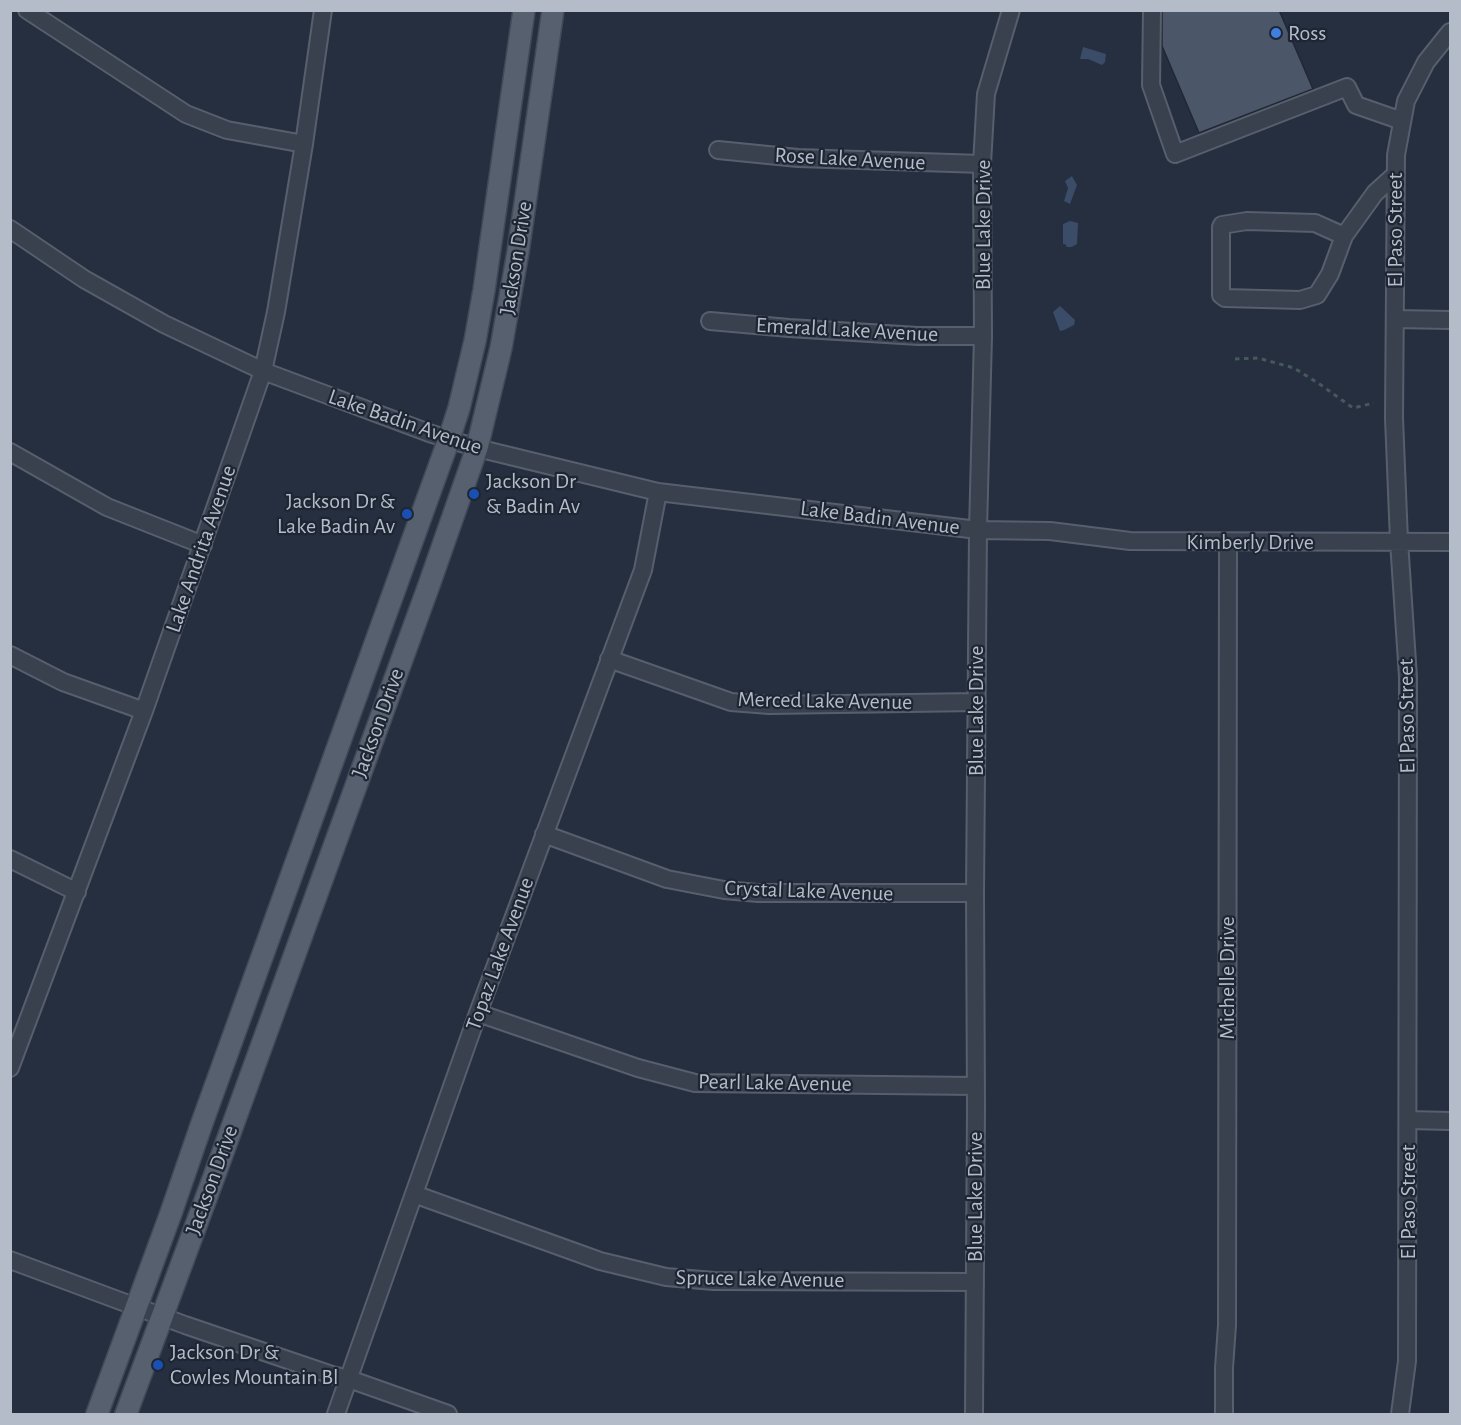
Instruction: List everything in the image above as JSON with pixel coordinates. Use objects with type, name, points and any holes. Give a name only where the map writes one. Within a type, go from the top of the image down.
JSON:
[{"type":"main road","name":"Jackson Drive","points":[[97,1414],[165,1231],[459,408],[484,290],[524,10]]},
{"type":"main road","name":"Jackson Drive","points":[[126,1414],[477,448],[501,348],[518,252],[553,10]]},
{"type":"street","points":[[27,10],[186,114],[227,130],[304,144]]},
{"type":"street","name":"Lake Andrita Avenue","points":[[12,1062],[144,711],[263,371],[276,312],[304,144],[322,10]]},
{"type":"street","name":"Blue Lake Drive","points":[[974,1414],[976,702],[983,336],[982,164],[986,94],[1011,10]]},
{"type":"street","points":[[1152,10],[1151,85],[1175,154],[1347,87],[1356,105],[1402,121]]},
{"type":"street","name":"El Paso Street","points":[[1400,1414],[1407,1361],[1408,677],[1394,418],[1396,155],[1406,101],[1426,62],[1449,35]]},
{"type":"street","name":"Rose Lake Avenue","points":[[718,150],[798,158],[982,164]]},
{"type":"street","points":[[1344,236],[1315,223],[1247,221],[1222,225],[1221,295],[1225,298],[1300,300],[1317,295],[1330,274],[1344,236],[1375,193],[1396,174]]},
{"type":"street","name":"Lake Badin Avenue","points":[[10,229],[84,279],[164,324],[263,371],[477,448],[658,492],[978,530],[1050,531]]},
{"type":"street","points":[[1395,319],[1450,320]]},
{"type":"street","name":"Emerald Lake Avenue","points":[[710,321],[906,335],[983,336]]},
{"type":"street","points":[[10,452],[108,507],[203,545]]},
{"type":"street","name":"Topaz Lake Avenue","points":[[336,1414],[478,1013],[643,570],[658,492]]},
{"type":"street","name":"Kimberly Drive","points":[[1050,531],[1130,541],[1450,542]]},
{"type":"street","name":"Michelle Drive","points":[[1224,1414],[1227,1325],[1228,542]]},
{"type":"street","points":[[10,655],[63,681],[144,711]]},
{"type":"street","name":"Merced Lake Avenue","points":[[609,659],[731,702],[769,705],[976,702]]},
{"type":"street","name":"Crystal Lake Avenue","points":[[544,834],[667,879],[724,890],[758,893],[975,893]]},
{"type":"street","points":[[10,859],[77,892]]},
{"type":"street","name":"Pearl Lake Avenue","points":[[478,1013],[638,1068],[694,1083],[975,1086]]},
{"type":"street","points":[[1408,1120],[1450,1121]]},
{"type":"street","name":"Spruce Lake Avenue","points":[[414,1194],[600,1261],[666,1277],[714,1281],[975,1282]]},
{"type":"street","points":[[10,1260],[136,1307],[332,1375],[349,1378],[448,1414]]},
{"type":"path","points":[[1235,359],[1258,358],[1294,368],[1353,408],[1374,403]]},
{"type":"water","points":[[1083,47],[1106,54],[1105,62],[1102,65],[1088,59],[1080,59]]},
{"type":"water","points":[[1072,176],[1077,185],[1070,204],[1064,201],[1068,188],[1065,181]]},
{"type":"water","points":[[1070,221],[1078,223],[1077,244],[1067,247],[1063,244],[1063,224]]},
{"type":"water","points":[[1060,306],[1075,320],[1074,325],[1060,331],[1053,312]]},
{"type":"building","points":[[1162,10],[1279,10],[1313,89],[1199,133],[1162,46]]},
{"type":"place","name":"Ross","points":[[1276,33]]},
{"type":"place","name":"Jackson Dr & Badin Av","points":[[474,494]]},
{"type":"place","name":"Jackson Dr & Lake Badin Av","points":[[407,514]]},
{"type":"place","name":"Jackson Dr & Cowles Mountain Bl","points":[[158,1365]]}]
